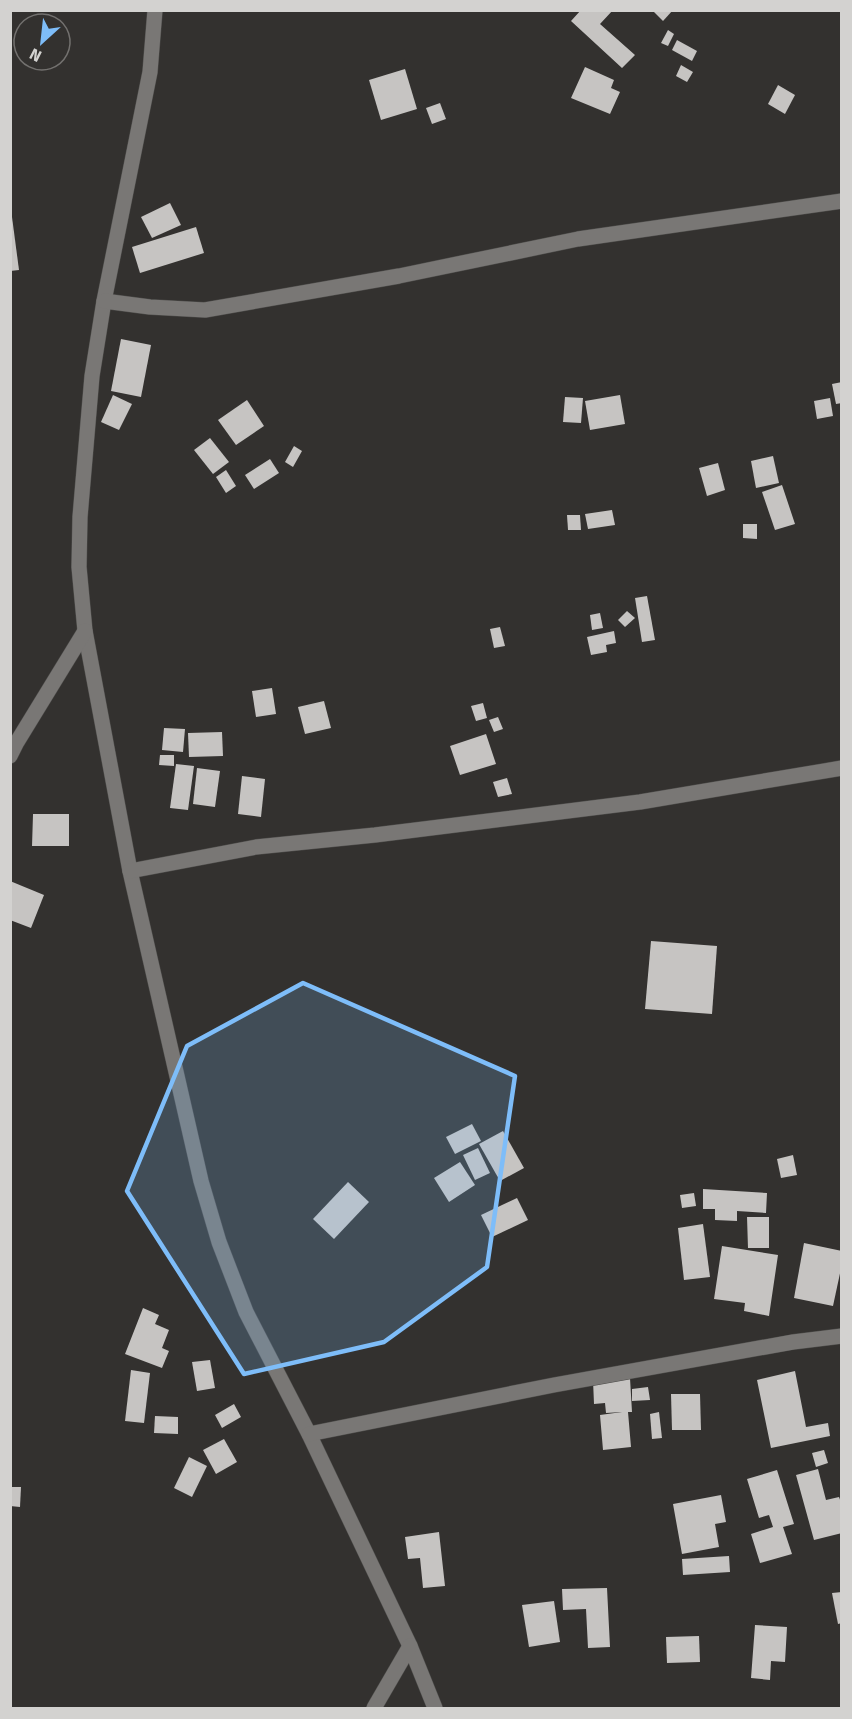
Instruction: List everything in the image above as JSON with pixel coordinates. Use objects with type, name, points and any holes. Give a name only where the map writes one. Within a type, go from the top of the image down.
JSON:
[{"type":"street","points":[[155,10],[150,72],[104,301],[92,376],[80,517],[79,567],[85,632],[130,871],[201,1181],[219,1242],[246,1312],[309,1434],[410,1646],[435,1708]]},
{"type":"street","points":[[104,301],[150,307],[205,310],[399,276],[578,239],[842,201]]},
{"type":"street","points":[[10,756],[85,632]]},
{"type":"street","points":[[130,871],[256,847],[640,802],[842,768]]},
{"type":"street","points":[[309,1434],[554,1385],[782,1344],[842,1336]]},
{"type":"street","points":[[374,1708],[410,1646]]},
{"type":"highlighted area","points":[[303,983],[515,1076],[487,1267],[384,1342],[244,1374],[127,1191],[187,1046]]},
{"type":"building","points":[[581,10],[613,10],[600,24],[635,55],[622,68],[571,21]]},
{"type":"building","points":[[652,10],[673,10],[663,21]]},
{"type":"building","points":[[668,30],[674,34],[668,46],[661,43]]},
{"type":"building","points":[[677,40],[697,51],[692,61],[672,50]]},
{"type":"building","points":[[681,65],[693,72],[687,82],[676,76]]},
{"type":"building","points":[[585,67],[614,80],[611,88],[620,92],[610,114],[571,98]]},
{"type":"building","points":[[405,69],[417,109],[381,120],[369,80]]},
{"type":"building","points":[[778,85],[795,95],[785,114],[768,104]]},
{"type":"building","points":[[440,103],[446,119],[432,124],[426,108]]},
{"type":"building","points":[[170,203],[181,225],[152,238],[141,217]]},
{"type":"building","points":[[10,217],[12,217],[19,270],[10,271]]},
{"type":"building","points":[[196,227],[204,253],[140,273],[132,247]]},
{"type":"building","points":[[121,339],[151,345],[141,397],[111,391]]},
{"type":"building","points":[[842,382],[842,403],[836,404],[832,384]]},
{"type":"building","points":[[113,395],[132,404],[119,430],[101,422]]},
{"type":"building","points":[[620,395],[625,424],[590,430],[585,401]]},
{"type":"building","points":[[565,397],[583,398],[581,423],[563,422]]},
{"type":"building","points":[[830,398],[833,416],[817,419],[814,401]]},
{"type":"building","points":[[247,400],[264,426],[236,445],[218,420]]},
{"type":"building","points":[[210,438],[229,462],[213,474],[194,450]]},
{"type":"building","points":[[294,446],[302,451],[293,467],[285,462]]},
{"type":"building","points":[[773,456],[779,483],[756,488],[751,461]]},
{"type":"building","points":[[270,459],[279,473],[254,489],[245,475]]},
{"type":"building","points":[[718,463],[725,490],[707,496],[699,468]]},
{"type":"building","points":[[226,470],[236,486],[226,493],[216,477]]},
{"type":"building","points":[[782,485],[795,524],[775,530],[762,492]]},
{"type":"building","points":[[612,510],[615,525],[588,529],[585,514]]},
{"type":"building","points":[[567,515],[580,515],[581,530],[568,530]]},
{"type":"building","points":[[743,524],[757,524],[757,539],[743,538]]},
{"type":"building","points":[[647,596],[655,640],[642,642],[635,598]]},
{"type":"building","points":[[627,611],[635,618],[625,627],[618,620]]},
{"type":"building","points":[[600,613],[603,628],[592,630],[590,615]]},
{"type":"building","points":[[500,627],[505,646],[494,648],[490,629]]},
{"type":"building","points":[[614,631],[616,643],[606,645],[607,652],[591,655],[587,637]]},
{"type":"building","points":[[272,688],[276,714],[256,717],[252,691]]},
{"type":"building","points":[[324,701],[331,728],[305,734],[298,707]]},
{"type":"building","points":[[483,703],[487,718],[476,721],[471,706]]},
{"type":"building","points":[[498,717],[503,729],[494,732],[489,720]]},
{"type":"building","points":[[164,728],[185,729],[183,752],[162,750]]},
{"type":"building","points":[[222,732],[223,756],[189,757],[188,733]]},
{"type":"building","points":[[486,734],[496,764],[460,775],[450,746]]},
{"type":"building","points":[[160,755],[174,755],[174,766],[159,765]]},
{"type":"building","points":[[176,764],[194,766],[188,810],[170,808]]},
{"type":"building","points":[[197,768],[220,771],[215,807],[193,804]]},
{"type":"building","points":[[242,776],[265,779],[261,817],[238,814]]},
{"type":"building","points":[[507,778],[512,794],[498,797],[493,782]]},
{"type":"building","points":[[33,814],[69,814],[69,846],[32,846]]},
{"type":"building","points":[[10,881],[44,895],[31,928],[10,920]]},
{"type":"building","points":[[651,941],[717,946],[712,1014],[645,1009]]},
{"type":"building","points":[[472,1124],[481,1141],[455,1154],[446,1137]]},
{"type":"building","points":[[503,1131],[524,1168],[500,1181],[479,1144]]},
{"type":"building","points":[[478,1148],[490,1173],[475,1180],[463,1155]]},
{"type":"building","points":[[793,1155],[797,1175],[781,1178],[777,1159]]},
{"type":"building","points":[[460,1162],[475,1185],[449,1202],[434,1178]]},
{"type":"building","points":[[348,1182],[369,1202],[334,1239],[313,1219]]},
{"type":"building","points":[[703,1189],[767,1193],[766,1213],[737,1211],[737,1221],[715,1220],[715,1209],[703,1209]]},
{"type":"building","points":[[694,1193],[696,1206],[682,1208],[680,1195]]},
{"type":"building","points":[[517,1198],[528,1220],[492,1237],[481,1215]]},
{"type":"building","points":[[747,1217],[769,1217],[769,1248],[748,1248]]},
{"type":"building","points":[[703,1224],[710,1277],[684,1280],[678,1228]]},
{"type":"building","points":[[804,1243],[842,1251],[842,1264],[833,1306],[794,1298]]},
{"type":"building","points":[[722,1246],[778,1255],[769,1316],[744,1311],[745,1303],[714,1299]]},
{"type":"building","points":[[143,1308],[159,1315],[155,1324],[169,1330],[162,1348],[169,1351],[162,1368],[125,1354]]},
{"type":"building","points":[[210,1360],[215,1388],[197,1391],[192,1362]]},
{"type":"building","points":[[131,1370],[150,1373],[144,1423],[125,1421]]},
{"type":"building","points":[[795,1371],[806,1427],[828,1423],[830,1436],[771,1448],[757,1380]]},
{"type":"building","points":[[630,1378],[632,1412],[628,1412],[631,1447],[603,1450],[600,1415],[622,1412],[606,1413],[605,1403],[594,1404],[593,1380]]},
{"type":"building","points":[[648,1387],[650,1400],[632,1401],[632,1389]]},
{"type":"building","points":[[671,1394],[700,1394],[701,1430],[672,1430]]},
{"type":"building","points":[[234,1404],[241,1417],[222,1428],[215,1415]]},
{"type":"building","points":[[659,1412],[662,1438],[652,1439],[650,1414]]},
{"type":"building","points":[[155,1416],[178,1417],[178,1434],[154,1433]]},
{"type":"building","points":[[224,1439],[237,1462],[216,1474],[203,1450]]},
{"type":"building","points":[[824,1450],[828,1463],[816,1467],[812,1453]]},
{"type":"building","points":[[189,1457],[207,1466],[192,1497],[174,1488]]},
{"type":"building","points":[[818,1469],[826,1500],[839,1497],[842,1505],[842,1533],[814,1540],[796,1475]]},
{"type":"building","points":[[777,1470],[794,1524],[783,1527],[792,1554],[760,1563],[751,1534],[773,1527],[769,1515],[759,1518],[747,1479]]},
{"type":"building","points":[[10,1487],[21,1487],[20,1507],[10,1506]]},
{"type":"building","points":[[721,1495],[726,1522],[715,1524],[719,1547],[682,1554],[673,1504]]},
{"type":"building","points":[[439,1532],[445,1586],[423,1588],[420,1558],[408,1559],[405,1537]]},
{"type":"building","points":[[729,1556],[730,1572],[683,1575],[682,1559]]},
{"type":"building","points":[[607,1588],[610,1647],[588,1648],[586,1609],[563,1610],[562,1589]]},
{"type":"building","points":[[842,1592],[842,1623],[838,1624],[832,1593]]},
{"type":"building","points":[[554,1601],[560,1642],[529,1647],[522,1605]]},
{"type":"building","points":[[755,1625],[787,1627],[785,1662],[771,1661],[770,1680],[751,1678]]},
{"type":"building","points":[[699,1636],[700,1662],[667,1663],[666,1637]]}]
